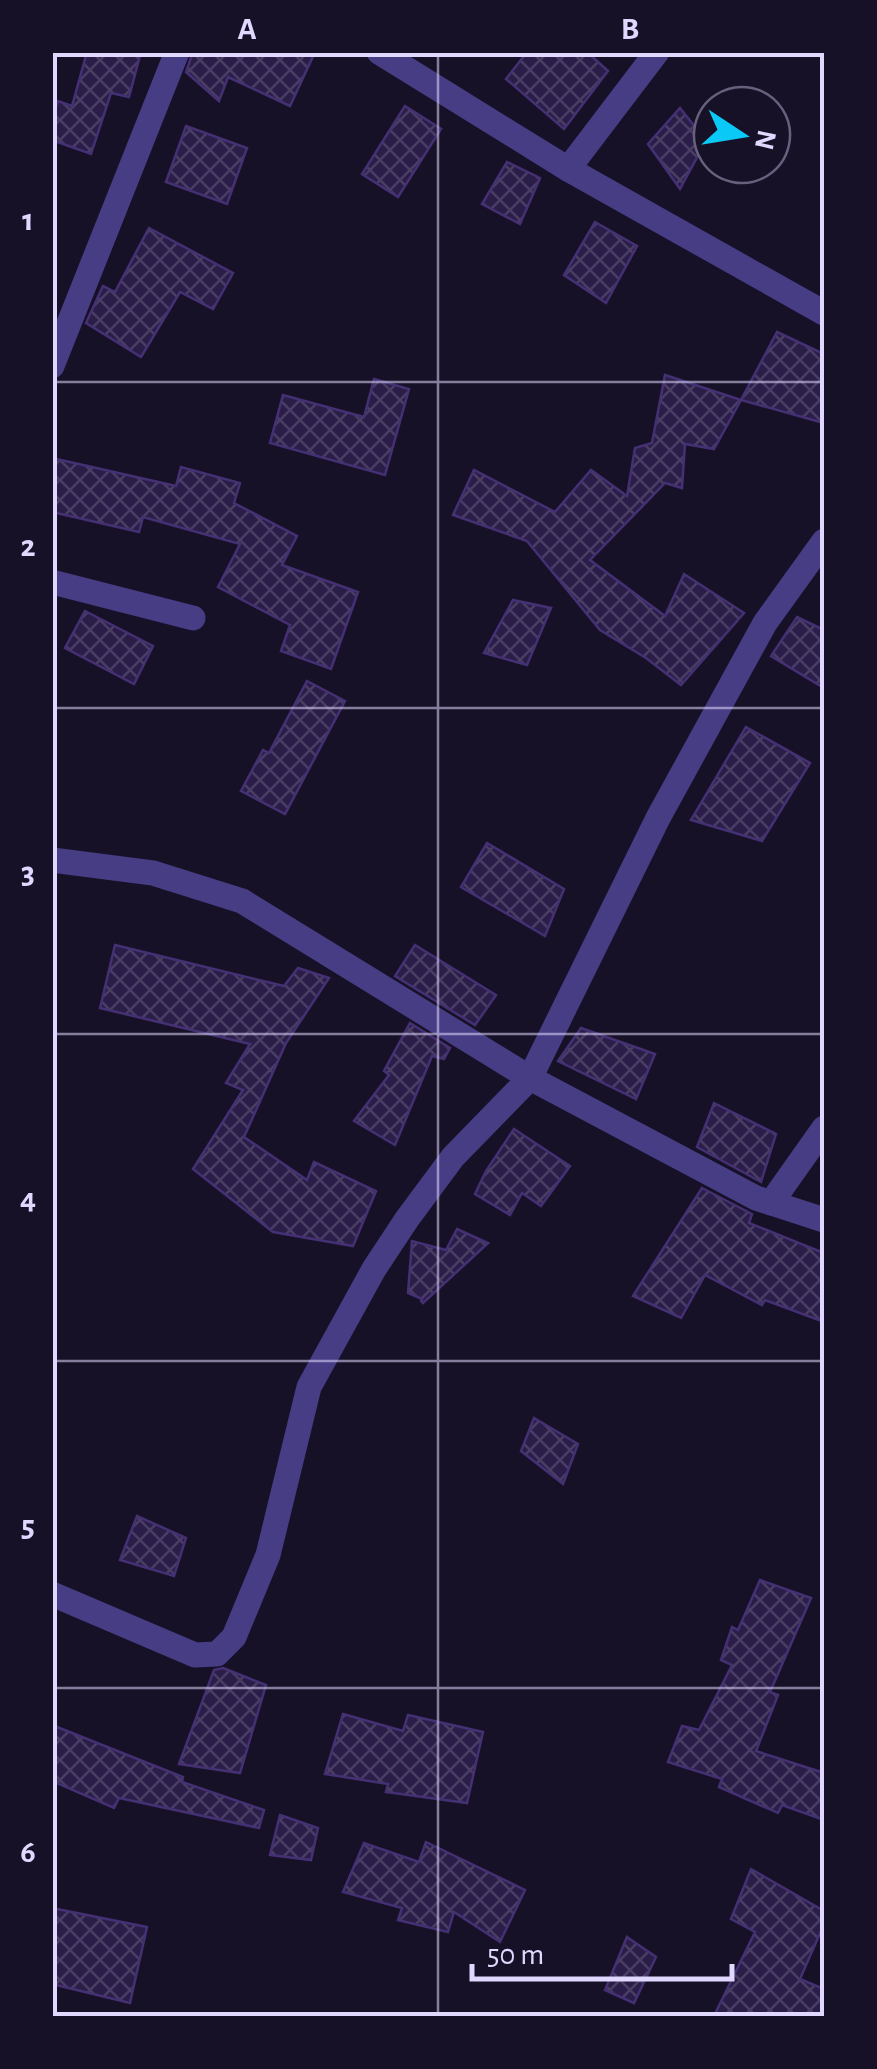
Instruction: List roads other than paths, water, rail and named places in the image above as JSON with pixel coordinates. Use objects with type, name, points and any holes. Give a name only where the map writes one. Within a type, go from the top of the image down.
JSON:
[{"type":"street","points":[[52,366],[177,52]]},
{"type":"street","points":[[379,52],[568,170],[824,313]]},
{"type":"street","points":[[568,170],[656,52]]},
{"type":"street","points":[[52,1594],[195,1655],[218,1654],[234,1637],[268,1555],[309,1387],[374,1269],[407,1219],[454,1157],[530,1078],[658,818],[765,623],[824,541]]},
{"type":"street","points":[[52,582],[193,618]]},
{"type":"street","points":[[52,860],[153,873],[242,901],[530,1078],[756,1198],[824,1220]]},
{"type":"street","points":[[771,1203],[824,1128]]}]
